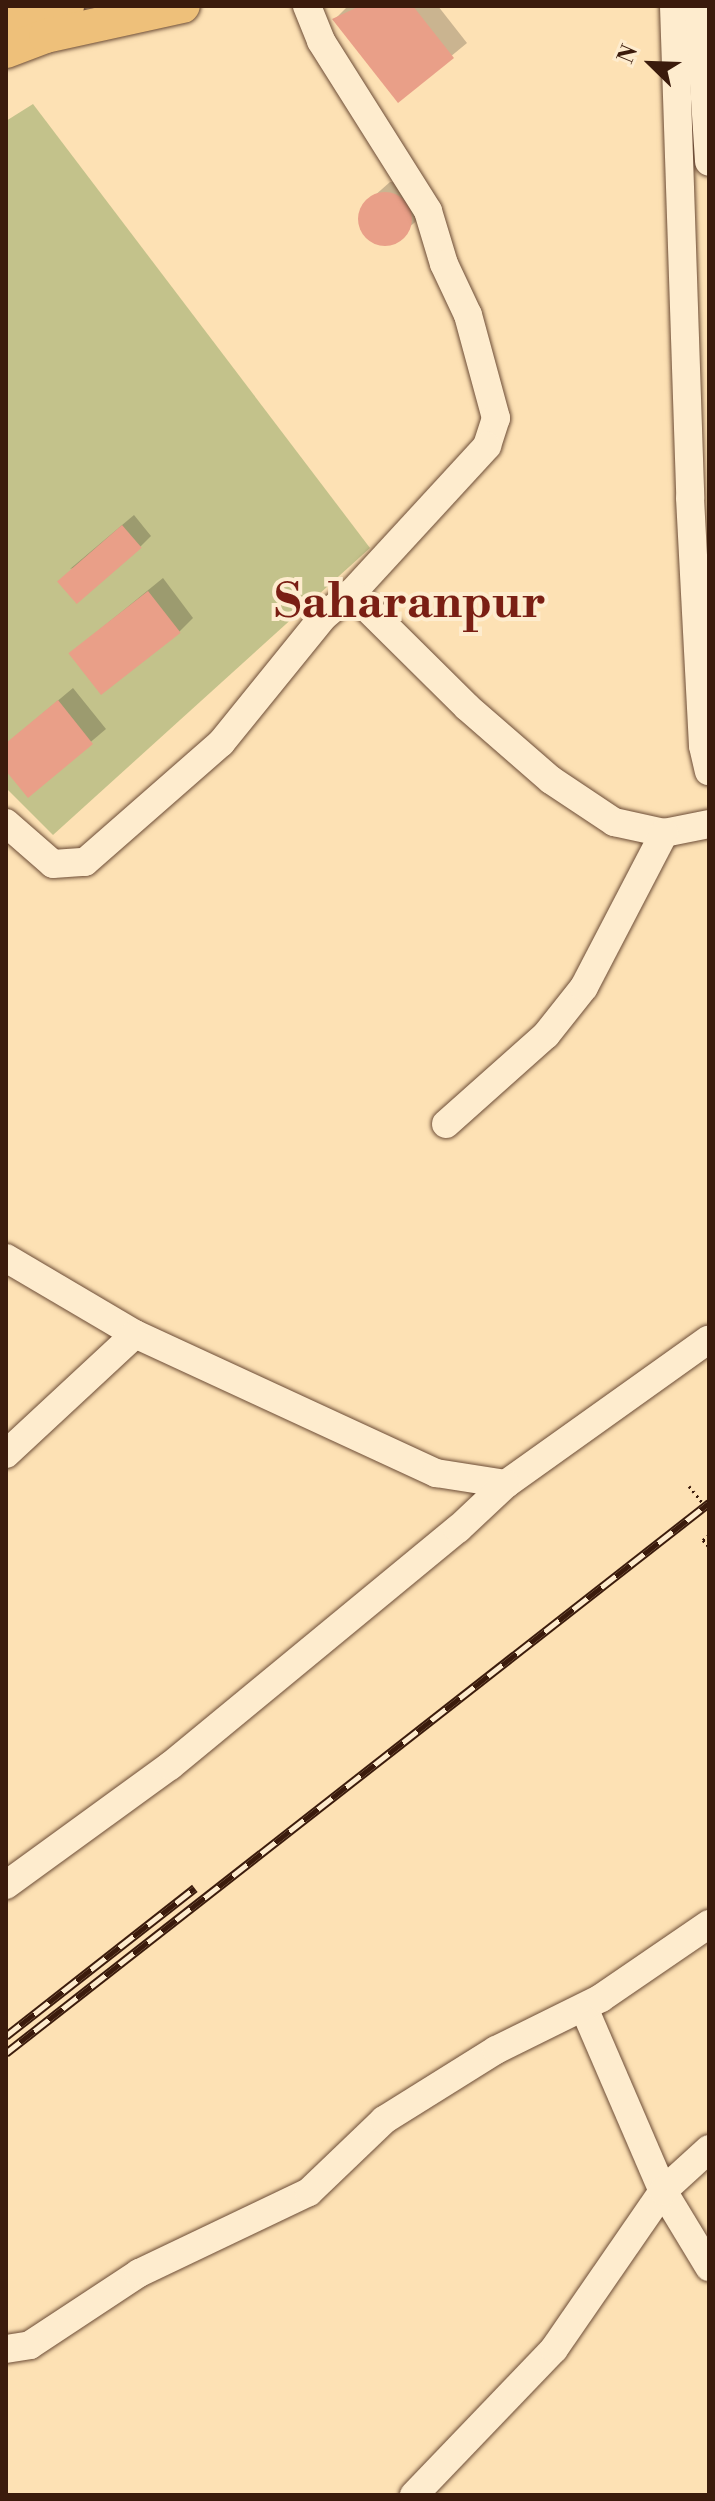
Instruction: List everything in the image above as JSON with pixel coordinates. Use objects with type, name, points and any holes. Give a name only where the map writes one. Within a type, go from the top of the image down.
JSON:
[{"type":"main road","points":[[6,25],[67,6]]},
{"type":"main road","points":[[6,51],[46,36],[129,13],[183,6]]},
{"type":"street","points":[[6,823],[53,864],[85,862],[221,743],[323,617],[352,593],[487,446],[496,418],[468,315],[444,264],[428,211],[321,41],[307,6]]},
{"type":"street","points":[[674,6],[690,498],[703,746],[709,771]]},
{"type":"street","points":[[699,6],[706,61],[709,162]]},
{"type":"street","points":[[352,593],[467,707],[551,780],[614,822],[664,833],[709,824]]},
{"type":"street","points":[[446,1124],[546,1035],[584,987],[664,833]]},
{"type":"street","points":[[6,1258],[135,1334],[436,1473],[506,1484]]},
{"type":"street","points":[[6,1454],[135,1334]]},
{"type":"street","points":[[6,1885],[170,1766],[506,1484],[709,1339]]},
{"type":"street","points":[[6,2349],[30,2345],[139,2273],[309,2192],[384,2120],[496,2050],[584,2008],[709,1924]]},
{"type":"street","points":[[584,2008],[663,2191],[709,2267]]},
{"type":"street","points":[[414,2495],[554,2349],[663,2191],[709,2149]]},
{"type":"path","points":[[689,1486],[709,1511]]},
{"type":"path","points":[[709,1535],[703,1540],[709,1547]]},
{"type":"shaded area","points":[[33,104],[370,548],[53,835],[6,788],[6,121]]},
{"type":"building","points":[[360,6],[413,6],[454,58],[398,103],[332,19]]},
{"type":"building","points":[[385,192],[404,200],[412,219],[404,238],[385,246],[366,238],[358,219],[366,200]]},
{"type":"building","points":[[122,525],[142,548],[77,604],[57,581]]},
{"type":"building","points":[[148,591],[181,633],[101,695],[68,653]]},
{"type":"building","points":[[58,700],[93,744],[28,798],[6,771],[6,743]]},
{"type":"railway","points":[[6,2053],[709,1503]]},
{"type":"railway","points":[[6,2036],[195,1888]]},
{"type":"district","name":"Saharanpur","points":[[410,604]]}]
